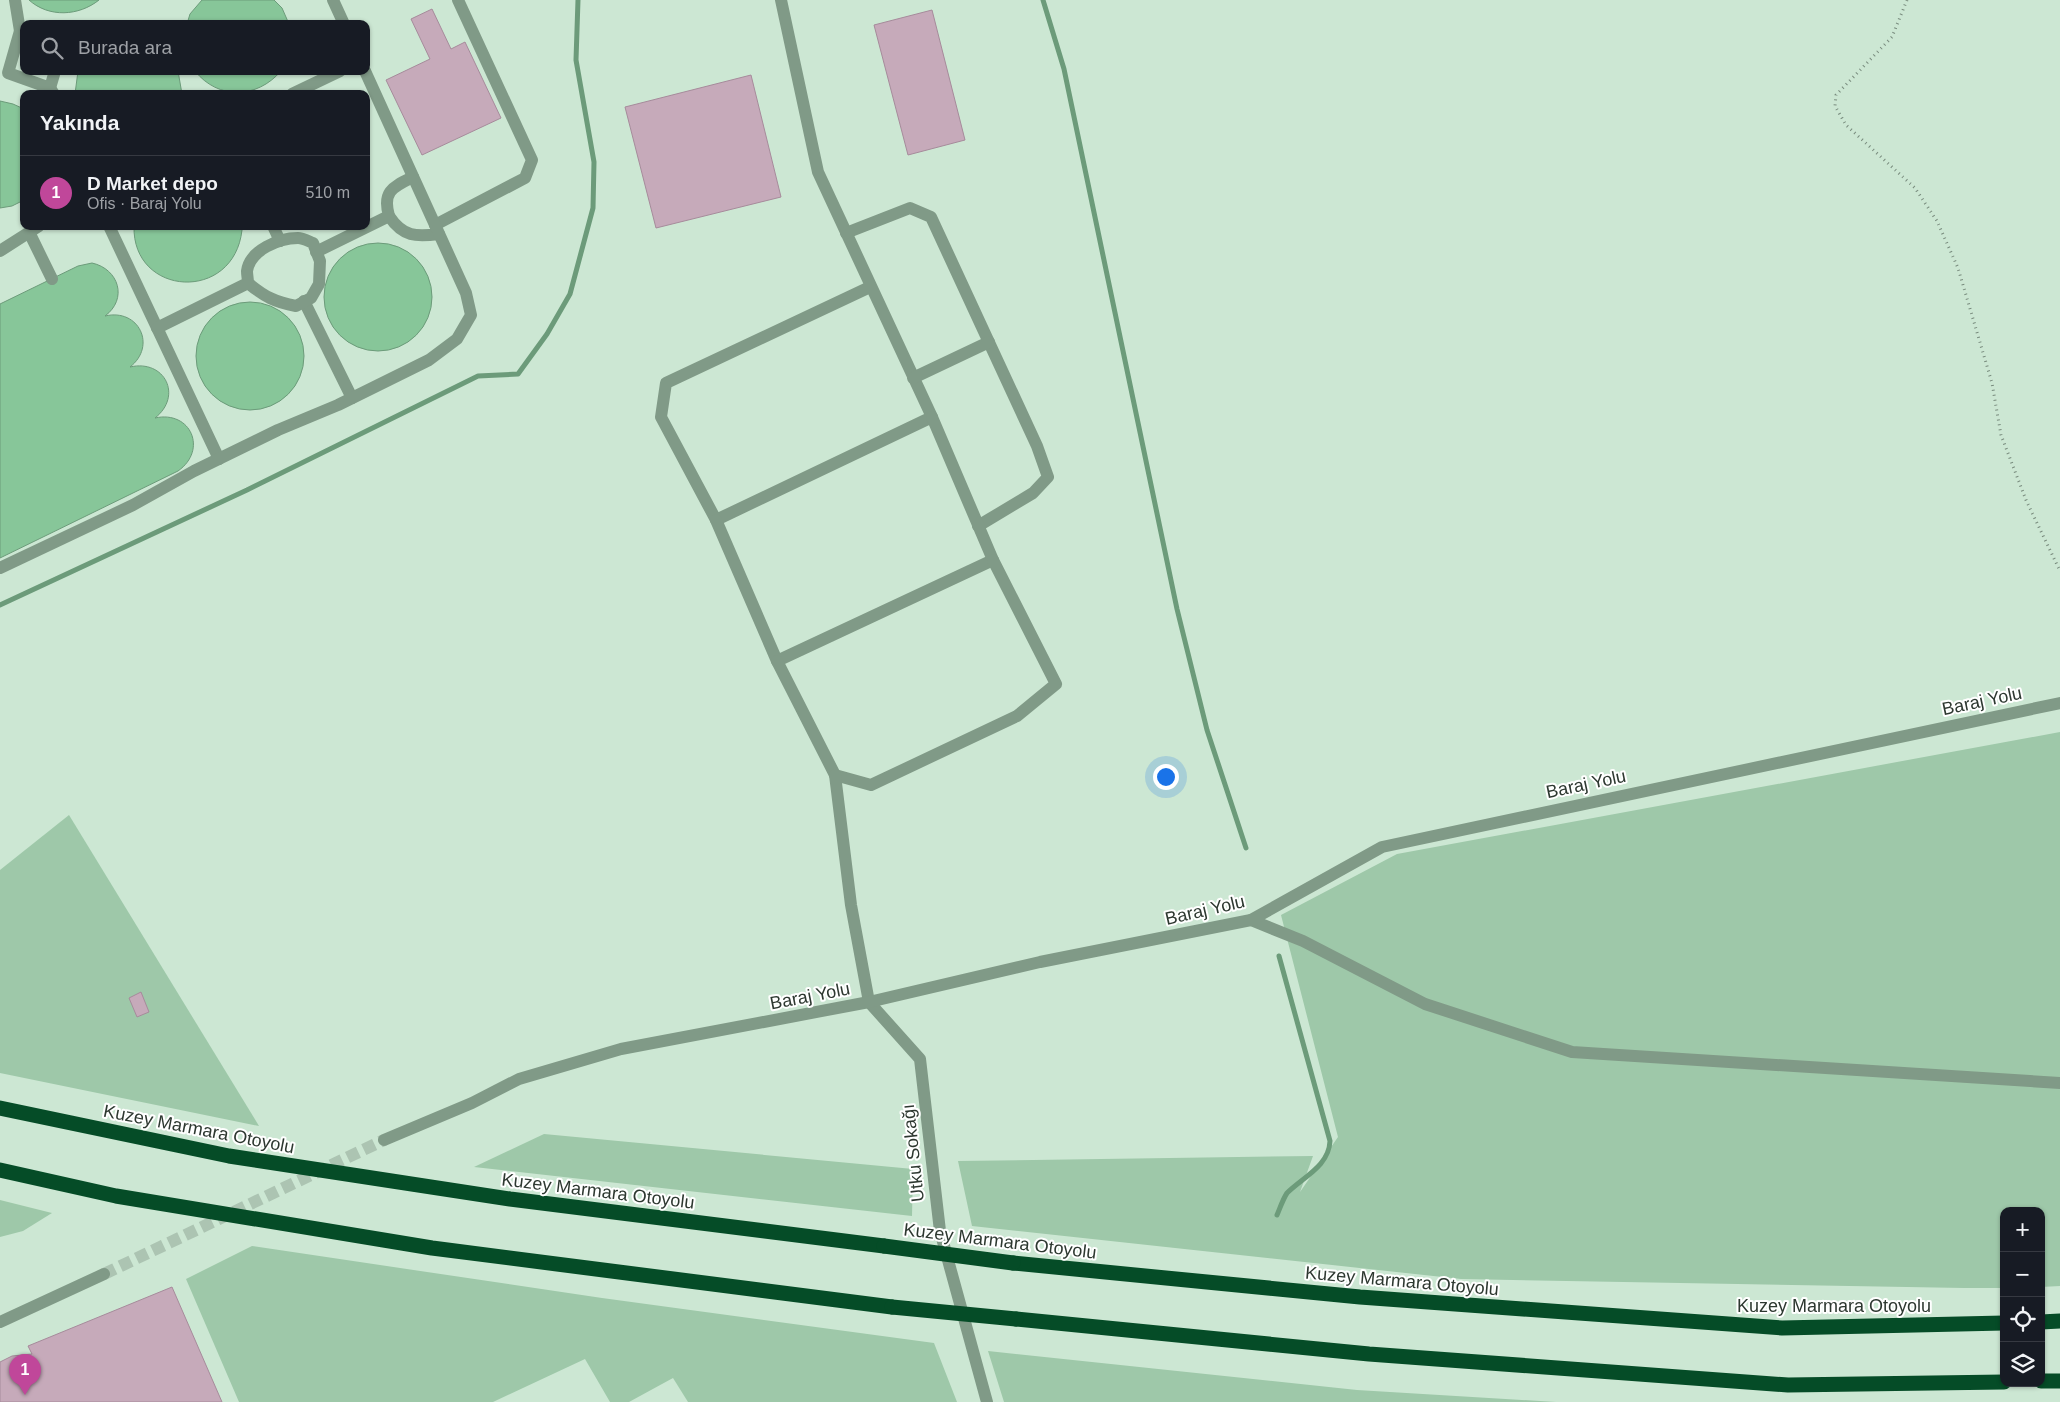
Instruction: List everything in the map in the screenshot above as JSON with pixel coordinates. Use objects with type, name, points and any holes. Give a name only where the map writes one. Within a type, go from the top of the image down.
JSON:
[{"type":"highway","name":"Kuzey Marmara Otoyolu","points":[[0,1108],[229,1156],[510,1199],[1013,1263],[1360,1297],[1782,1328],[2000,1323]]},
{"type":"highway","points":[[0,1170],[116,1196],[432,1248],[892,1307],[1369,1354],[1778,1385],[2000,1382]]},
{"type":"highway","points":[[2045,1322],[2060,1321]]},
{"type":"highway","points":[[2045,1381],[2060,1381]]},
{"type":"street","points":[[15,0],[20,22]]},
{"type":"street","points":[[333,0],[342,20]]},
{"type":"street","points":[[413,177],[397,185],[388,194],[386,205],[389,216],[397,228],[410,234],[423,236],[437,230],[525,178],[532,160],[458,0]]},
{"type":"street","points":[[781,0],[818,172],[932,417],[992,560],[1056,684],[1017,716],[871,785],[835,775]]},
{"type":"street","points":[[20,36],[4,75],[49,90]]},
{"type":"street","points":[[52,90],[54,75]]},
{"type":"street","points":[[300,90],[332,75]]},
{"type":"street","points":[[0,568],[133,506],[218,459],[278,430],[352,398],[429,360],[456,339],[471,315],[466,293],[367,75]]},
{"type":"street","points":[[846,233],[910,208],[931,217],[1037,446],[1048,477],[1033,493],[978,526]]},
{"type":"street","points":[[370,225],[389,216]]},
{"type":"street","points":[[0,251],[32,230]]},
{"type":"street","points":[[34,230],[52,279]]},
{"type":"street","points":[[111,230],[218,459]]},
{"type":"street","points":[[275,230],[280,241]]},
{"type":"street","points":[[316,252],[361,230]]},
{"type":"street","points":[[300,238],[313,243],[320,261],[319,284],[311,298],[296,306],[279,303],[265,297],[248,283],[247,270],[253,257],[267,246],[280,241],[300,238]]},
{"type":"street","points":[[156,328],[248,283]]},
{"type":"street","points":[[869,1002],[851,905],[835,775],[777,661],[716,520],[661,417],[666,382],[870,287]]},
{"type":"street","points":[[304,301],[352,398]]},
{"type":"street","points":[[913,378],[989,342]]},
{"type":"street","points":[[716,520],[932,417]]},
{"type":"street","points":[[777,661],[992,560]]},
{"type":"street","name":"Baraj Yolu","points":[[384,1140],[472,1103],[520,1079],[621,1049],[869,1002],[1040,962],[1251,920],[1382,847],[2060,702]]},
{"type":"street","points":[[1251,920],[1304,941],[1425,1004],[1572,1052],[2060,1083]]},
{"type":"street","name":"Utku Sokağı","points":[[869,1002],[920,1059],[940,1231],[987,1402]]},
{"type":"street","points":[[0,1322],[104,1274]]},
{"type":"path","points":[[1907,0],[1892,37],[1836,95],[1835,106],[1846,125],[1855,135],[1915,188],[1937,221],[1961,278],[1992,383],[2001,435],[2026,500],[2060,571]]},
{"type":"shaded area","points":[[29,0],[99,0],[82,9],[64,13],[46,10]]},
{"type":"shaded area","points":[[202,0],[274,0],[282,8],[287,20],[188,20],[190,14]]},
{"type":"shaded area","points":[[77,75],[179,75],[181,90],[76,90]]},
{"type":"shaded area","points":[[199,75],[277,75],[261,87],[252,90],[223,90],[204,80]]},
{"type":"shaded area","points":[[0,101],[20,107],[20,202],[12,206],[0,208]]},
{"type":"shaded area","points":[[135,230],[242,230],[235,254],[221,270],[204,280],[184,282],[165,278],[149,267],[138,250]]},
{"type":"shaded area","points":[[378,243],[399,247],[416,259],[428,276],[432,297],[428,318],[416,335],[399,347],[378,351],[357,347],[340,335],[328,318],[324,297],[328,276],[340,259],[357,247]]},
{"type":"shaded area","points":[[92,263],[109,271],[117,285],[116,301],[112,309],[105,316],[117,315],[127,318],[135,323],[140,331],[143,340],[142,349],[138,358],[130,367],[142,366],[153,368],[166,381],[169,390],[168,400],[155,418],[168,417],[178,420],[186,426],[191,434],[193,443],[192,453],[187,462],[178,471],[0,558],[0,304],[78,266]]},
{"type":"shaded area","points":[[250,302],[271,306],[288,318],[300,335],[304,356],[300,377],[288,394],[271,406],[250,410],[229,406],[212,394],[200,377],[196,356],[200,335],[212,318],[229,306]]},
{"type":"shaded area","points":[[2060,732],[2060,1286],[2045,1287],[2045,1207],[2000,1207],[2000,1288],[1461,1279],[972,1226],[958,1161],[1313,1156],[1300,1192],[1338,1137],[1281,915],[1397,854]]},
{"type":"shaded area","points":[[69,815],[259,1126],[0,1073],[0,870]]},
{"type":"shaded area","points":[[544,1134],[913,1169],[912,1216],[474,1167]]},
{"type":"shaded area","points":[[0,1200],[52,1213],[23,1231],[0,1237]]},
{"type":"shaded area","points":[[252,1246],[602,1298],[934,1343],[957,1402],[688,1402],[673,1378],[629,1402],[610,1402],[585,1359],[493,1402],[239,1402],[186,1279]]},
{"type":"shaded area","points":[[988,1351],[1357,1390],[1556,1402],[1004,1402]]},
{"type":"building","points":[[432,9],[451,49],[465,42],[501,118],[422,155],[386,80],[430,59],[411,19]]},
{"type":"building","points":[[932,10],[965,140],[908,155],[874,25]]},
{"type":"building","points":[[751,75],[781,197],[656,228],[625,107]]},
{"type":"building","points":[[141,992],[149,1012],[137,1017],[129,998]]},
{"type":"building","points":[[172,1287],[222,1402],[0,1402],[0,1362],[12,1356],[32,1354],[28,1346]]},
{"type":"waterway","points":[[0,605],[247,490],[478,376],[518,374],[547,334],[570,294],[593,208],[594,162],[576,60],[578,0]]},
{"type":"waterway","points":[[1043,0],[1064,69],[1177,609],[1207,730],[1246,848]]},
{"type":"waterway","points":[[1277,1215],[1287,1193],[1320,1164],[1329,1150],[1330,1141],[1279,956]]},
{"type":"tunnel","points":[[104,1274],[384,1140]]},
{"type":"place","name":"D Market depo","points":[[25,1395]]}]
